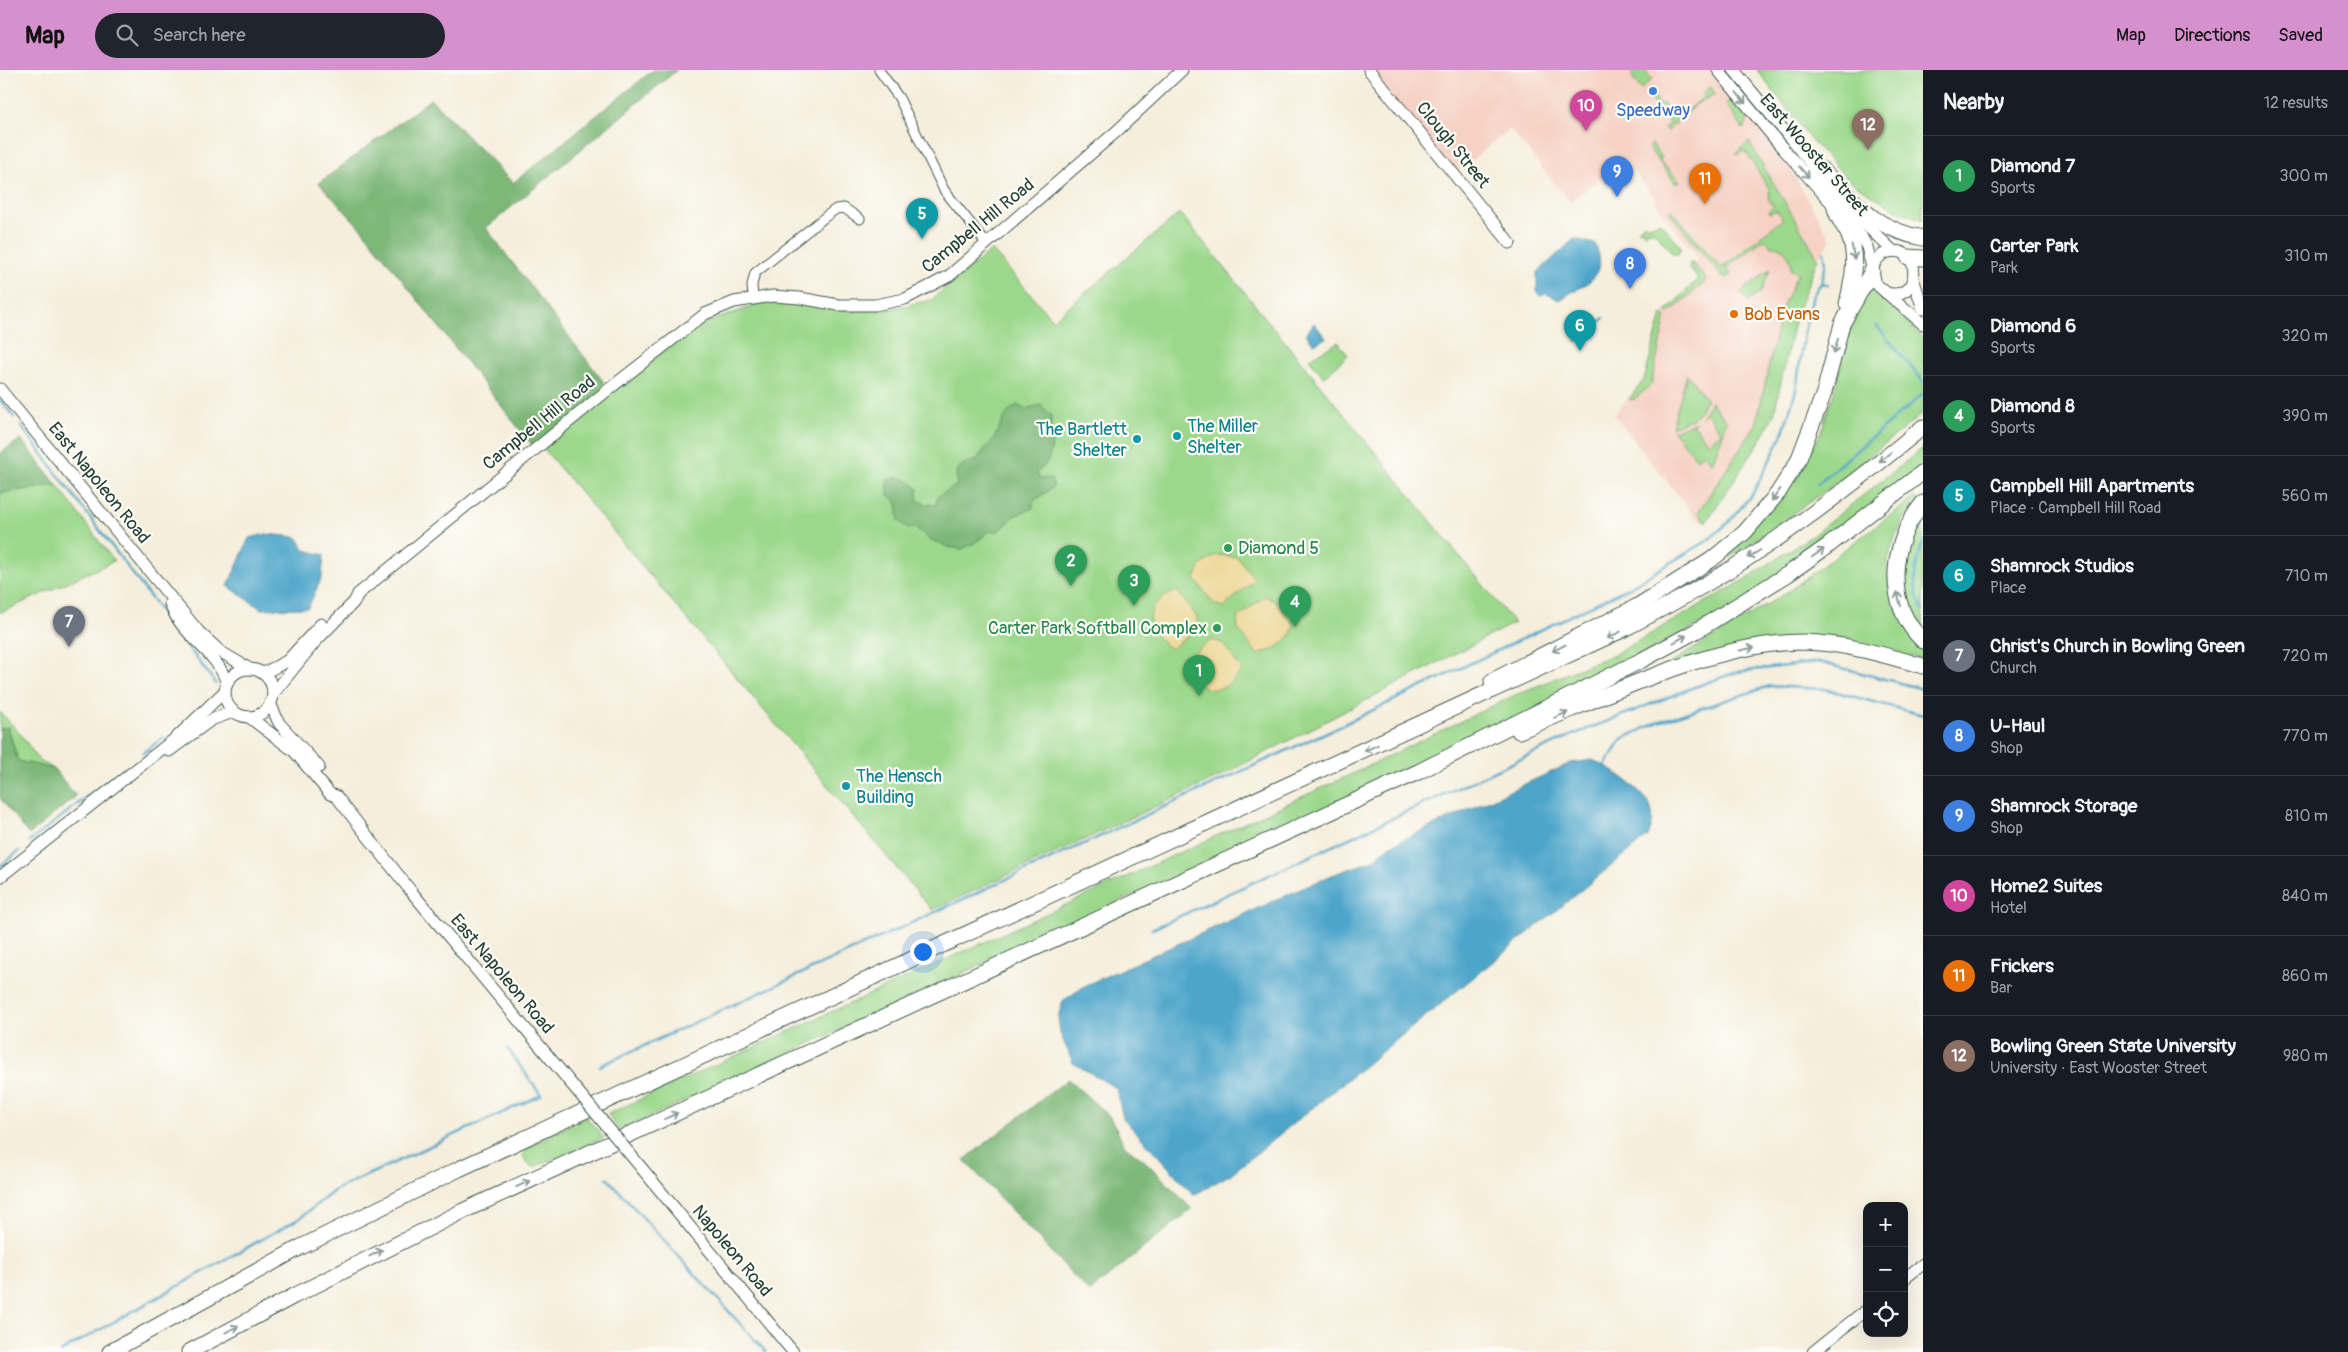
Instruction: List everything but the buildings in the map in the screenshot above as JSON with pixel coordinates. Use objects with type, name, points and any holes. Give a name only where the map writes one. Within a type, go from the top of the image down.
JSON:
[{"type":"highway","points":[[1814,168],[1822,170],[1881,224],[1905,235],[1923,238]]},
{"type":"highway","points":[[1403,733],[1484,685],[1643,603],[1711,560],[1745,532],[1778,493],[1798,460],[1824,393],[1853,274],[1854,258],[1849,236],[1837,217],[1835,208]]},
{"type":"highway","points":[[1842,324],[1873,270]]},
{"type":"highway","points":[[110,1352],[301,1247],[460,1169],[1588,648],[1678,601],[1790,530],[1923,427]]},
{"type":"highway","points":[[190,1352],[294,1296],[463,1211],[1418,772],[1642,660],[1705,626],[1754,596],[1822,550],[1923,472]]},
{"type":"highway","points":[[1923,503],[1904,532],[1898,550],[1895,575],[1901,606],[1906,618],[1923,641]]},
{"type":"highway","points":[[1418,772],[1637,684],[1682,667],[1743,649],[1787,643],[1825,644],[1875,652],[1923,666]]},
{"type":"main road","name":"Campbell Hill Road","points":[[271,698],[315,642],[355,600],[358,594],[689,325],[722,306],[753,298],[781,296],[856,306],[893,302],[922,292],[949,276],[1117,132],[1182,70]]},
{"type":"main road","name":"Clough Street","points":[[1369,70],[1510,243]]},
{"type":"main road","name":"East Wooster Street","points":[[1718,70],[1772,136],[1862,236],[1876,284],[1923,324]]},
{"type":"main road","name":"East Wooster Street","points":[[1734,70],[1857,219],[1893,251],[1916,257],[1914,280],[1923,309]]},
{"type":"main road","points":[[1873,270],[1881,255],[1893,251]]},
{"type":"main road","points":[[1886,293],[1899,294],[1911,286],[1914,280]]},
{"type":"main road","name":"East Napoleon Road","points":[[0,389],[170,599],[175,601],[210,644],[229,658],[250,669]]},
{"type":"main road","name":"Campbell Hill Road","points":[[264,674],[287,660],[345,600],[351,595],[358,594]]},
{"type":"main road","name":"East Napoleon Road","points":[[170,599],[170,605],[180,622],[194,640],[218,663],[226,687]]},
{"type":"main road","points":[[0,877],[196,721],[236,673],[250,669],[264,674],[271,682],[271,698],[264,710],[249,717],[233,712],[211,720],[172,750],[153,756]]},
{"type":"main road","points":[[226,687],[226,702],[233,712]]},
{"type":"main road","name":"East Napoleon Road","points":[[271,698],[279,723],[317,764],[334,789],[336,796],[410,890],[644,1171]]},
{"type":"main road","name":"East Napoleon Road","points":[[249,717],[294,751],[330,794],[336,796]]},
{"type":"main road","name":"Napoleon Road","points":[[644,1171],[793,1352]]},
{"type":"main road","points":[[1908,1276],[1923,1264]]},
{"type":"main road","points":[[1813,1352],[1863,1312]]},
{"type":"street","points":[[879,70],[899,98],[944,190],[986,243]]},
{"type":"street","points":[[753,298],[752,284],[755,273],[825,217],[836,210],[844,208],[860,219]]},
{"type":"shaded area","points":[[1369,70],[1727,70],[1738,84],[1772,136],[1831,240],[1818,258],[1795,317],[1774,414],[1762,438],[1706,522],[1696,518],[1614,415],[1644,380],[1662,314],[1698,279],[1689,268],[1691,262],[1694,263],[1698,258],[1657,205],[1655,198],[1625,160],[1570,202],[1510,129],[1454,174]]},
{"type":"green space","points":[[653,70],[677,70],[486,228],[609,389],[535,449],[365,233],[319,183],[431,99],[513,183]]},
{"type":"green space","points":[[1634,70],[1644,70],[1652,79],[1641,89],[1632,78]]},
{"type":"green space","points":[[1757,70],[1923,70],[1923,220],[1896,210],[1850,181],[1809,138]]},
{"type":"green space","points":[[1711,87],[1715,94],[1695,105],[1667,131],[1664,128],[1670,123],[1646,95],[1650,92],[1660,105],[1663,103],[1680,116],[1705,96],[1703,93]]},
{"type":"green space","points":[[1734,100],[1747,117],[1746,125],[1743,129],[1726,104]]},
{"type":"green space","points":[[1749,142],[1818,258],[1795,317],[1774,414],[1762,438],[1706,522],[1698,512],[1756,425],[1781,310],[1798,273],[1791,270],[1789,257],[1784,250],[1771,246],[1764,239],[1726,268],[1731,274],[1726,278],[1722,277],[1670,213],[1671,209],[1721,268],[1783,219],[1776,210],[1769,213],[1768,211],[1773,206],[1768,198],[1770,190],[1745,151],[1737,155],[1736,153]]},
{"type":"green space","points":[[1652,144],[1662,158],[1660,161],[1680,181],[1676,184],[1648,147]]},
{"type":"green space","points":[[1180,213],[1514,623],[1217,778],[932,910],[544,449],[637,371],[699,325],[766,302],[808,304],[851,311],[885,310],[931,300],[992,250],[1053,320]]},
{"type":"green space","points":[[1660,222],[1681,247],[1678,254],[1673,254],[1654,231],[1647,231],[1644,234],[1644,230],[1638,230],[1644,223],[1648,226]]},
{"type":"green space","points":[[1691,262],[1706,279],[1705,282],[1669,313],[1666,311],[1698,279],[1689,268]]},
{"type":"green space","points":[[1770,269],[1761,292],[1748,301],[1740,293]]},
{"type":"green space","points":[[1871,288],[1881,295],[1923,338],[1923,413],[1835,484],[1731,557],[1729,554],[1798,471],[1819,437],[1834,393],[1854,313]]},
{"type":"green space","points":[[1662,314],[1666,316],[1651,385],[1633,400],[1629,399],[1644,380]]},
{"type":"green space","points":[[1338,342],[1348,355],[1324,377],[1309,359]]},
{"type":"green space","points":[[1687,374],[1707,400],[1694,418],[1672,427]]},
{"type":"green space","points":[[1711,402],[1727,422],[1723,426],[1725,429],[1712,463],[1704,454],[1697,459],[1673,431],[1696,422],[1694,425],[1708,443],[1721,433],[1707,413],[1701,418]]},
{"type":"green space","points":[[1017,405],[1024,409],[1041,405],[1051,415],[1052,447],[1048,461],[1037,473],[1039,478],[1051,479],[1054,486],[1033,502],[1033,508],[1014,516],[998,531],[990,531],[973,544],[961,549],[948,547],[929,539],[917,529],[906,527],[899,521],[896,503],[888,495],[887,481],[895,478],[907,480],[918,489],[917,500],[926,504],[936,505],[938,496],[957,485],[956,471],[963,464],[977,460],[992,441],[1005,417]]},
{"type":"green space","points":[[21,439],[57,485],[0,493],[0,453]]},
{"type":"green space","points":[[1923,448],[1923,471],[1744,602],[1509,723],[619,1131],[608,1114],[1352,774],[1515,695],[1617,653],[1741,582],[1813,535]]},
{"type":"green space","points":[[57,485],[114,561],[0,613],[0,493]]},
{"type":"green space","points":[[1915,497],[1918,500],[1898,531],[1889,555],[1887,568],[1891,592],[1909,629],[1923,648],[1923,659],[1830,639],[1662,668],[1786,593]]},
{"type":"green space","points":[[1923,517],[1923,629],[1908,601],[1904,573],[1909,546]]},
{"type":"green space","points":[[0,712],[19,732],[38,759],[54,769],[18,761],[8,727],[0,729]]},
{"type":"green space","points":[[7,727],[18,761],[54,769],[76,796],[29,835],[0,798],[0,729]]},
{"type":"green space","points":[[1068,1079],[1110,1117],[1125,1146],[1146,1162],[1192,1209],[1089,1292],[964,1160]]},
{"type":"green space","points":[[586,1117],[604,1138],[534,1167],[527,1164],[523,1155],[528,1147]]},
{"type":"sand","points":[[1216,555],[1237,557],[1255,579],[1224,607],[1214,604],[1195,579],[1201,565]]},
{"type":"sand","points":[[1177,591],[1197,617],[1198,628],[1171,649],[1155,633],[1150,617],[1157,603]]},
{"type":"sand","points":[[1265,596],[1276,602],[1294,625],[1285,641],[1275,648],[1258,655],[1238,629],[1237,618]]},
{"type":"sand","points":[[1211,640],[1222,643],[1242,670],[1234,680],[1218,689],[1202,686],[1195,680],[1183,661]]},
{"type":"water","points":[[1574,239],[1595,244],[1600,266],[1597,273],[1592,279],[1560,300],[1546,294],[1540,296],[1537,292],[1537,273]]},
{"type":"water","points":[[1314,323],[1326,338],[1314,344],[1306,334]]},
{"type":"water","points":[[266,534],[297,537],[305,550],[324,555],[322,577],[308,608],[261,609],[228,586],[249,538]]},
{"type":"water","points":[[1592,760],[1607,767],[1624,779],[1646,799],[1650,806],[1652,817],[1648,836],[1231,1174],[1194,1195],[1123,1118],[1116,1088],[1073,1063],[1060,1033],[1058,1017],[1063,1001],[1086,985],[1332,875],[1371,861],[1391,845],[1571,763]]},
{"type":"waterway","points":[[600,1066],[1336,728],[1628,588],[1707,541],[1728,523],[1753,493],[1782,436],[1796,390],[1805,328],[1813,295],[1821,283],[1826,263],[1824,252]]},
{"type":"waterway","points":[[1821,283],[1828,285]]},
{"type":"waterway","points":[[1576,341],[1604,318]]},
{"type":"waterway","points":[[1876,325],[1923,381]]},
{"type":"waterway","points":[[1817,484],[1923,394]]},
{"type":"waterway","points":[[0,400],[14,417]]},
{"type":"waterway","points":[[21,426],[216,684]]},
{"type":"waterway","points":[[1923,542],[1915,576],[1916,593],[1923,610]]},
{"type":"waterway","points":[[1152,929],[1575,734],[1737,672],[1819,662],[1923,689]]},
{"type":"waterway","points":[[1605,765],[1622,739],[1658,722],[1770,686],[1825,689],[1923,715]]},
{"type":"waterway","points":[[143,753],[164,737]]},
{"type":"waterway","points":[[29,842],[124,768]]},
{"type":"waterway","points":[[0,866],[19,851]]},
{"type":"waterway","points":[[60,1352],[300,1218],[335,1190],[541,1095],[507,1048]]},
{"type":"waterway","points":[[607,1178],[766,1352]]},
{"type":"place","name":"Speedway","points":[[1653,91]]},
{"type":"place","name":"Home2 Suites","points":[[1586,131]]},
{"type":"place","name":"Bowling Green State University","points":[[1868,150]]},
{"type":"place","name":"Shamrock Storage","points":[[1617,197]]},
{"type":"place","name":"Frickers","points":[[1705,204]]},
{"type":"place","name":"Campbell Hill Apartments","points":[[922,239]]},
{"type":"place","name":"U-Haul","points":[[1630,289]]},
{"type":"place","name":"Bob Evans","points":[[1734,314]]},
{"type":"place","name":"Shamrock Studios","points":[[1580,351]]},
{"type":"place","name":"The Miller Shelter","points":[[1177,436]]},
{"type":"place","name":"The Bartlett Shelter","points":[[1137,439]]},
{"type":"place","name":"Diamond 5","points":[[1228,548]]},
{"type":"place","name":"Carter Park","points":[[1071,586]]},
{"type":"place","name":"Diamond 6","points":[[1134,606]]},
{"type":"place","name":"Diamond 8","points":[[1295,627]]},
{"type":"place","name":"Carter Park Softball Complex","points":[[1217,628]]},
{"type":"place","name":"Christ's Church in Bowling Green","points":[[69,647]]},
{"type":"place","name":"Diamond 7","points":[[1199,696]]},
{"type":"place","name":"The Hensch Building","points":[[846,786]]}]
